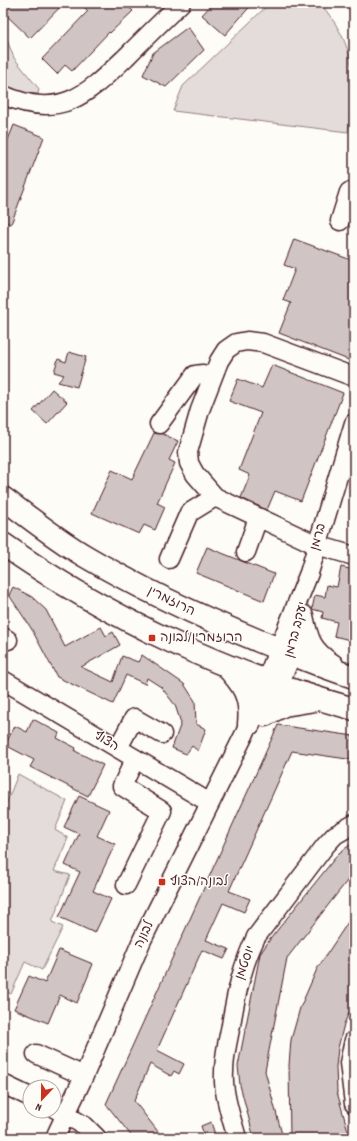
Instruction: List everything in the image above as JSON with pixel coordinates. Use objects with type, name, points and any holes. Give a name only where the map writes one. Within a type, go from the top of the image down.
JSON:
[{"type":"main road","name":"הרוזמרין","points":[[3,498],[45,530],[84,556],[137,586],[180,608],[286,652],[350,676]]},
{"type":"main road","points":[[3,544],[69,588],[108,610],[224,664],[322,700],[354,709]]},
{"type":"main road","points":[[302,616],[306,637],[311,646],[329,663],[350,676]]},
{"type":"main road","points":[[224,664],[241,681],[246,692],[250,714],[257,720],[284,705],[322,700]]},
{"type":"street","points":[[3,95],[34,106],[60,104],[76,99],[98,83],[181,3]]},
{"type":"street","points":[[340,221],[349,192],[354,194]]},
{"type":"street","points":[[354,377],[275,347],[247,341],[236,343],[226,350],[219,361],[200,410],[188,452],[189,463],[195,474],[215,497],[317,545],[354,556]]},
{"type":"street","points":[[159,424],[195,376],[203,374],[212,378]]},
{"type":"street","name":"ברמן","points":[[286,652],[354,423]]},
{"type":"street","points":[[169,559],[189,513],[215,497]]},
{"type":"street","points":[[246,552],[258,518]]},
{"type":"street","name":"יעקב ברמן","points":[[286,652],[302,616],[309,573]]},
{"type":"street","name":"לבונה","points":[[62,1108],[84,1076],[142,940],[210,803],[257,720],[286,652]]},
{"type":"street","name":"הצוף","points":[[3,680],[210,803]]},
{"type":"street","points":[[118,748],[134,718],[162,734]]},
{"type":"street","points":[[126,885],[162,811],[122,786],[135,759]]},
{"type":"street","name":"יוסטמן","points":[[237,1138],[226,1095],[224,1060],[240,977],[248,953],[256,937],[334,835],[354,824]]},
{"type":"street","points":[[353,1044],[349,1076],[354,1104]]},
{"type":"street","points":[[36,1054],[84,1076]]},
{"type":"street","points":[[3,1084],[22,1093]]},
{"type":"street","points":[[62,1112],[85,1126],[97,1138]]},
{"type":"street","name":"לבונה","points":[[56,1138],[59,1119]]},
{"type":"shaded area","points":[[270,3],[320,3],[332,19],[341,34],[351,63],[352,95],[348,132],[173,111],[183,86]]},
{"type":"shaded area","points":[[3,30],[14,58],[39,89],[38,94],[22,93],[3,85]]},
{"type":"shaded area","points":[[18,774],[67,801],[55,830],[68,838],[54,871],[70,875],[52,922],[63,927],[42,970],[25,962],[11,994],[3,990],[3,812]]},
{"type":"building","points":[[11,3],[64,3],[30,38],[3,12]]},
{"type":"building","points":[[80,3],[125,3],[133,11],[110,33],[109,32],[72,71],[65,65],[57,74],[42,59],[88,11]]},
{"type":"building","points":[[213,3],[253,3],[225,35],[202,15]]},
{"type":"building","points":[[188,27],[204,50],[166,87],[143,75],[153,53]]},
{"type":"building","points":[[14,125],[44,137],[11,224],[3,221],[3,152]]},
{"type":"building","points":[[294,239],[354,261],[354,354],[351,361],[279,333],[291,303],[283,300],[295,269],[284,265]]},
{"type":"building","points":[[69,352],[86,357],[77,387],[58,382],[64,375],[54,372],[58,359],[66,362]]},
{"type":"building","points":[[272,365],[343,393],[301,501],[275,491],[267,510],[241,498],[250,475],[239,470],[261,413],[229,401],[238,379],[262,388]]},
{"type":"building","points":[[52,389],[67,402],[47,424],[33,411]]},
{"type":"building","points":[[154,433],[163,434],[178,441],[169,460],[175,463],[157,503],[165,507],[155,530],[144,525],[139,534],[92,513],[112,470],[132,479]]},
{"type":"building","points":[[207,547],[274,574],[264,601],[196,573]]},
{"type":"building","points":[[341,567],[354,570],[354,641],[334,636],[337,622],[322,618],[323,612],[312,609],[315,595],[325,597],[327,585],[337,587]]},
{"type":"building","points":[[13,587],[32,597],[46,610],[65,647],[101,627],[106,636],[113,632],[120,645],[81,667],[113,682],[122,656],[138,662],[142,655],[184,684],[195,701],[196,724],[206,729],[198,751],[192,746],[186,754],[172,748],[181,723],[175,705],[161,687],[147,678],[145,684],[126,675],[113,704],[57,677],[31,628],[9,595]]},
{"type":"building","points":[[33,719],[59,733],[57,738],[76,748],[75,751],[103,765],[88,796],[30,767],[34,760],[5,745],[15,726],[27,732]]},
{"type":"building","points":[[278,725],[354,736],[354,760],[292,751],[229,891],[250,899],[244,912],[223,903],[206,940],[229,949],[224,959],[202,950],[157,1050],[184,1064],[179,1074],[174,1071],[171,1076],[150,1064],[134,1101],[163,1138],[133,1138],[106,1104]]},
{"type":"building","points":[[79,796],[109,810],[97,836],[115,844],[93,891],[111,899],[95,933],[59,917],[80,872],[65,865],[79,834],[64,827]]},
{"type":"building","points":[[354,842],[354,872],[287,958],[265,1071],[283,1138],[254,1138],[240,1085],[238,1066],[260,954],[339,853]]},
{"type":"building","points":[[354,913],[354,1002],[344,1024],[338,1048],[336,1067],[337,1092],[350,1138],[290,1138],[289,1065],[291,1040],[300,1008],[317,969]]},
{"type":"building","points":[[59,950],[93,964],[77,1003],[60,995],[48,1023],[14,1009],[29,976],[45,983]]},
{"type":"building","points":[[211,1122],[216,1138],[205,1138],[201,1126]]},
{"type":"place","name":"הרוזמרין/לבונה","points":[[152,638]]},
{"type":"place","name":"לבונה/הצוף","points":[[162,882]]}]
